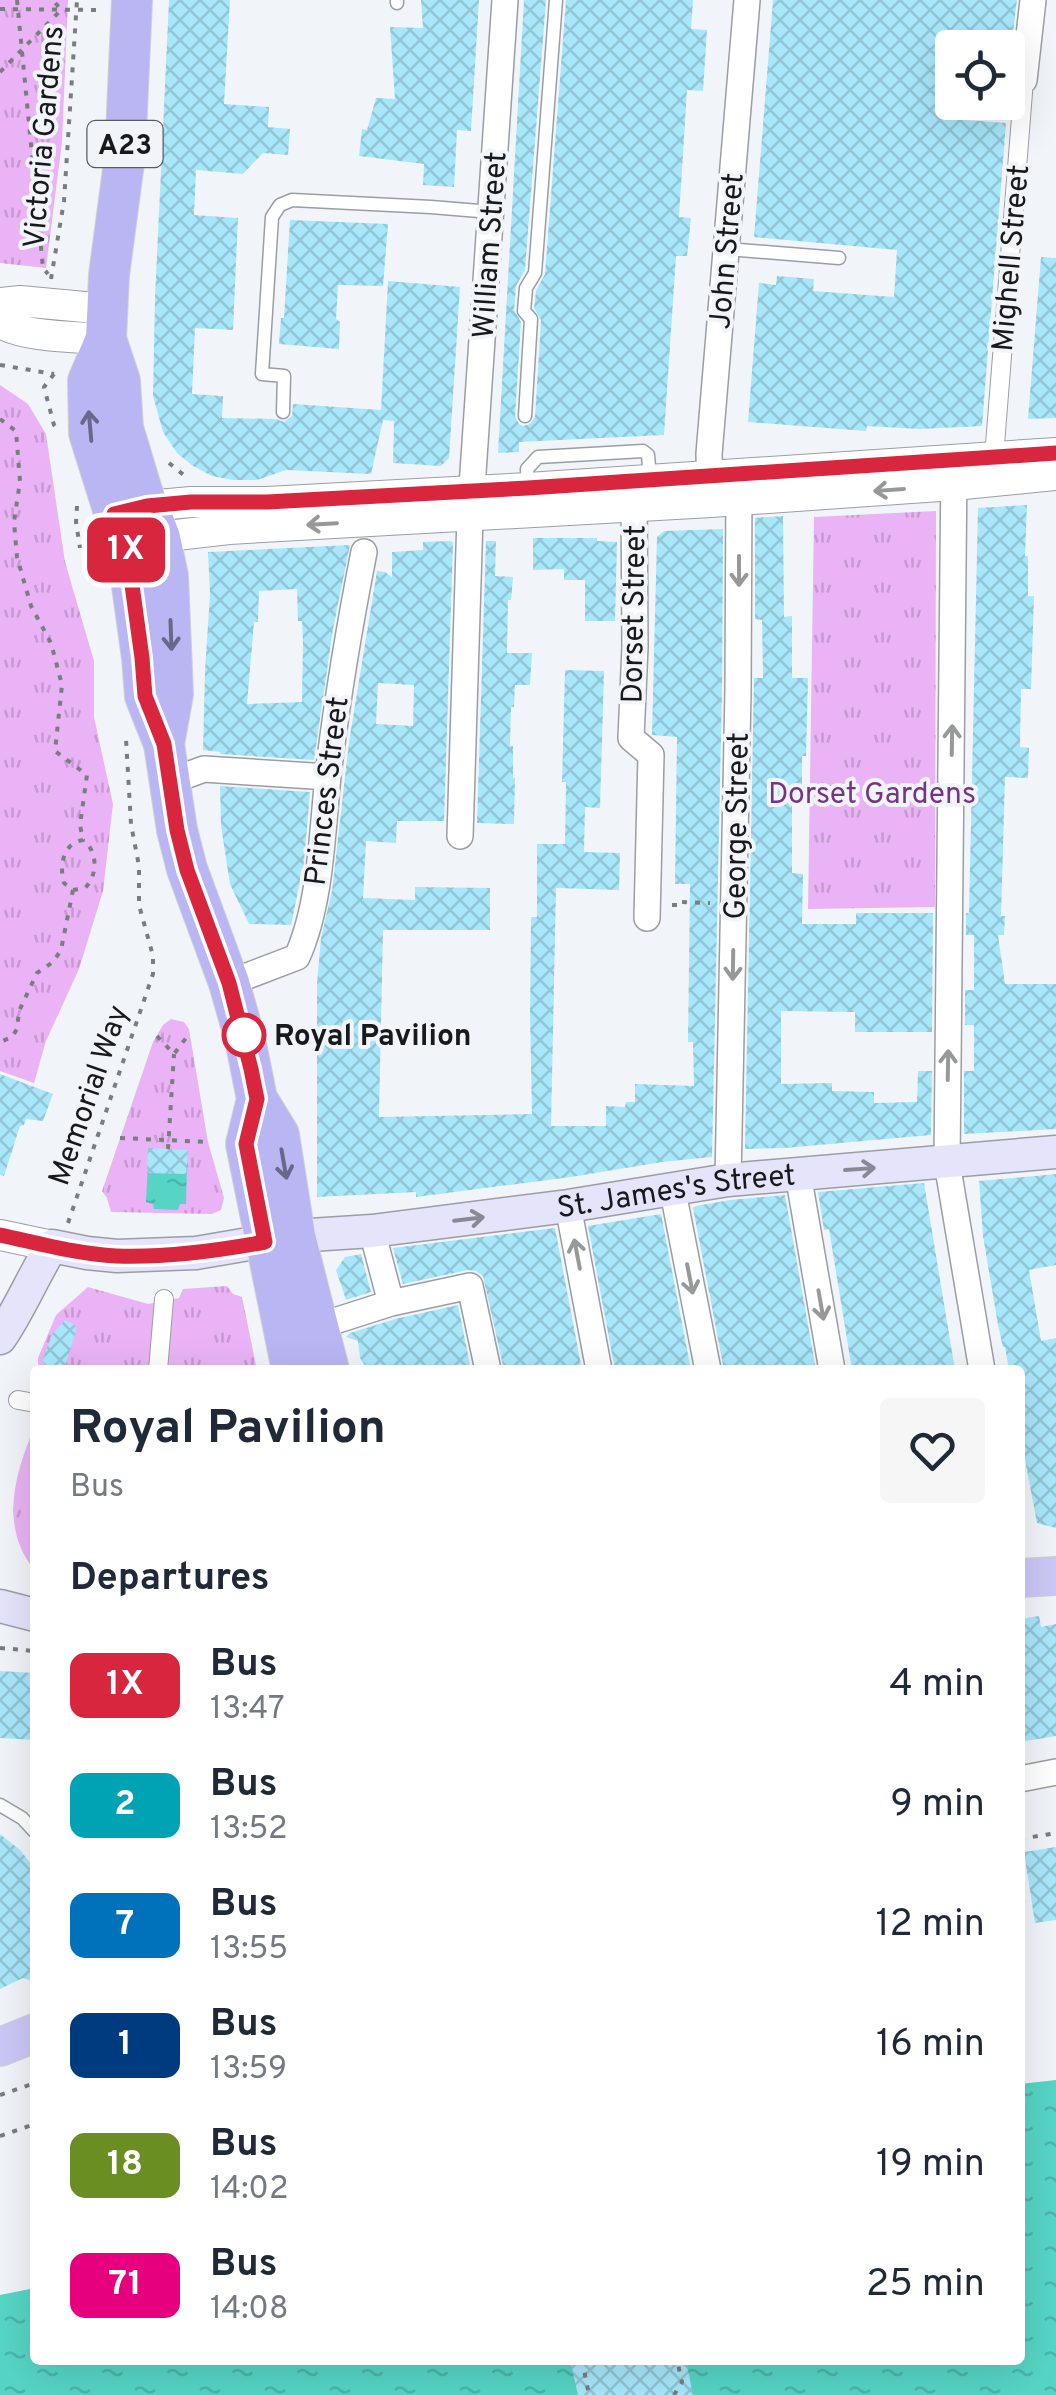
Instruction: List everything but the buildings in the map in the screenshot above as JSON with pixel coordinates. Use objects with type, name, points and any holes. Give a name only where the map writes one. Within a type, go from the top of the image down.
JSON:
[{"type":"highway","name":"A23","points":[[132,0],[125,155],[106,324],[120,381],[122,428],[136,525],[168,576],[173,694],[166,763],[187,870],[229,983],[257,1099],[278,1135],[280,1239],[292,1365]]},
{"type":"highway","name":"A23","points":[[280,1239],[318,1326],[328,1365]]},
{"type":"main road","name":"St. James's Street","points":[[56,1247],[117,1256],[196,1253],[280,1239],[372,1232],[568,1206],[728,1180],[1056,1152]]},
{"type":"main road","points":[[0,1338],[38,1267],[56,1247]]},
{"type":"main road","points":[[1025,1578],[1056,1576]]},
{"type":"main road","points":[[0,1606],[30,1615]]},
{"type":"main road","points":[[0,2048],[30,2035]]},
{"type":"street","name":"William Street","points":[[460,836],[471,504],[506,0]]},
{"type":"street","name":"John Street","points":[[725,487],[709,454],[747,0]]},
{"type":"street","name":"Mighell Street","points":[[1025,71],[1033,0]]},
{"type":"street","name":"Mighell Street","points":[[994,457],[1021,120]]},
{"type":"street","points":[[0,303],[20,300],[106,324]]},
{"type":"street","points":[[0,322],[23,331],[106,324]]},
{"type":"street","points":[[954,473],[994,457],[1056,453]]},
{"type":"street","points":[[954,473],[947,1163],[981,1365]]},
{"type":"street","points":[[471,504],[528,488],[725,487],[954,473],[1056,476]]},
{"type":"street","name":"George Street","points":[[725,487],[734,903],[728,1180]]},
{"type":"street","points":[[136,525],[191,502],[471,504],[639,488]]},
{"type":"street","name":"Dorset Street","points":[[639,488],[631,738],[651,755],[647,918]]},
{"type":"street","name":"Princes Street","points":[[229,983],[296,957],[308,933],[339,681],[364,552]]},
{"type":"street","points":[[166,763],[204,770],[328,777]]},
{"type":"street","points":[[798,1174],[831,1365]]},
{"type":"street","points":[[672,1187],[707,1365]]},
{"type":"street","points":[[568,1206],[598,1365]]},
{"type":"street","points":[[372,1232],[391,1303]]},
{"type":"street","points":[[0,1234],[56,1247]]},
{"type":"street","points":[[318,1326],[391,1303],[470,1286],[487,1365]]},
{"type":"street","points":[[158,1365],[164,1300]]},
{"type":"street","points":[[1025,1777],[1056,1772]]},
{"type":"lane","points":[[524,416],[531,318],[524,311],[526,288],[535,273],[556,0]]},
{"type":"lane","points":[[282,412],[284,376],[262,374],[272,217],[280,205],[292,200],[491,212]]},
{"type":"lane","points":[[727,250],[840,258]]},
{"type":"lane","points":[[0,1805],[30,1827]]},
{"type":"path","points":[[17,0],[21,50]]},
{"type":"path","points":[[53,0],[61,10]]},
{"type":"path","name":"Victoria Gardens","points":[[21,50],[43,268],[51,278],[64,200],[77,0]]},
{"type":"path","points":[[0,9],[78,10]]},
{"type":"path","points":[[0,72],[61,10]]},
{"type":"path","points":[[0,365],[54,374],[44,387],[54,425],[66,438]]},
{"type":"path","points":[[0,419],[16,431],[20,481],[14,522],[17,558],[31,606],[52,642],[62,685],[55,751],[86,775],[80,825],[83,840]]},
{"type":"path","points":[[162,454],[190,479]]},
{"type":"path","points":[[78,496],[80,548]]},
{"type":"path","points":[[83,840],[92,850],[94,871],[85,888],[73,890],[64,883],[63,861],[69,846],[83,840]]},
{"type":"path","points":[[0,1042],[12,1037],[17,1028],[19,1011],[37,973],[53,962],[61,950],[73,890]]},
{"type":"path","points":[[680,905],[734,903]]},
{"type":"path","name":"Memorial Way","points":[[56,1247],[148,990],[153,956]]},
{"type":"path","points":[[168,1149],[174,1054],[189,1034]]},
{"type":"path","points":[[157,1036],[174,1054]]},
{"type":"path","points":[[120,1138],[208,1142]]},
{"type":"path","points":[[0,1648],[30,1651]]},
{"type":"path","points":[[1025,1838],[1056,1833]]},
{"type":"path","points":[[1025,1899],[1031,1898]]},
{"type":"path","points":[[0,2095],[30,2085]]},
{"type":"path","points":[[0,2136],[30,2126]]},
{"type":"path","points":[[583,2365],[589,2395]]},
{"type":"path","points":[[674,2395],[682,2382],[678,2365]]},
{"type":"green space","points":[[0,0],[68,0],[62,142],[46,268],[0,263]]},
{"type":"green space","points":[[0,385],[28,404],[46,434],[65,562],[94,661],[94,717],[113,804],[103,891],[79,969],[46,1041],[34,1083],[0,1071]]},
{"type":"green space","name":"Dorset Gardens","points":[[936,511],[935,907],[808,909],[814,517]]},
{"type":"green space","points":[[171,1019],[184,1022],[189,1029],[208,1142],[224,1198],[221,1210],[212,1214],[111,1212],[102,1191],[153,1042]]},
{"type":"green space","points":[[227,1286],[242,1297],[256,1365],[38,1365],[56,1315],[88,1287],[148,1304],[179,1298],[183,1289]]},
{"type":"green space","points":[[30,1440],[30,1564],[17,1537],[14,1520],[21,1464]]},
{"type":"water","points":[[148,1162],[187,1163],[186,1204],[180,1204],[178,1210],[154,1209],[153,1204],[146,1202]]},
{"type":"water","points":[[1056,2080],[1056,2395],[0,2395],[0,2295],[30,2289],[30,2365],[1025,2365],[1025,2083]]},
{"type":"bus line","name":"1X","points":[[0,1235],[117,1256],[196,1253],[265,1242],[246,1144],[257,1099],[245,1039],[177,830],[164,744],[145,696],[128,556],[114,514],[191,502],[267,502],[528,488],[1056,453]]},
{"type":"place","name":"Royal Pavilion","points":[[244,1035]]}]
